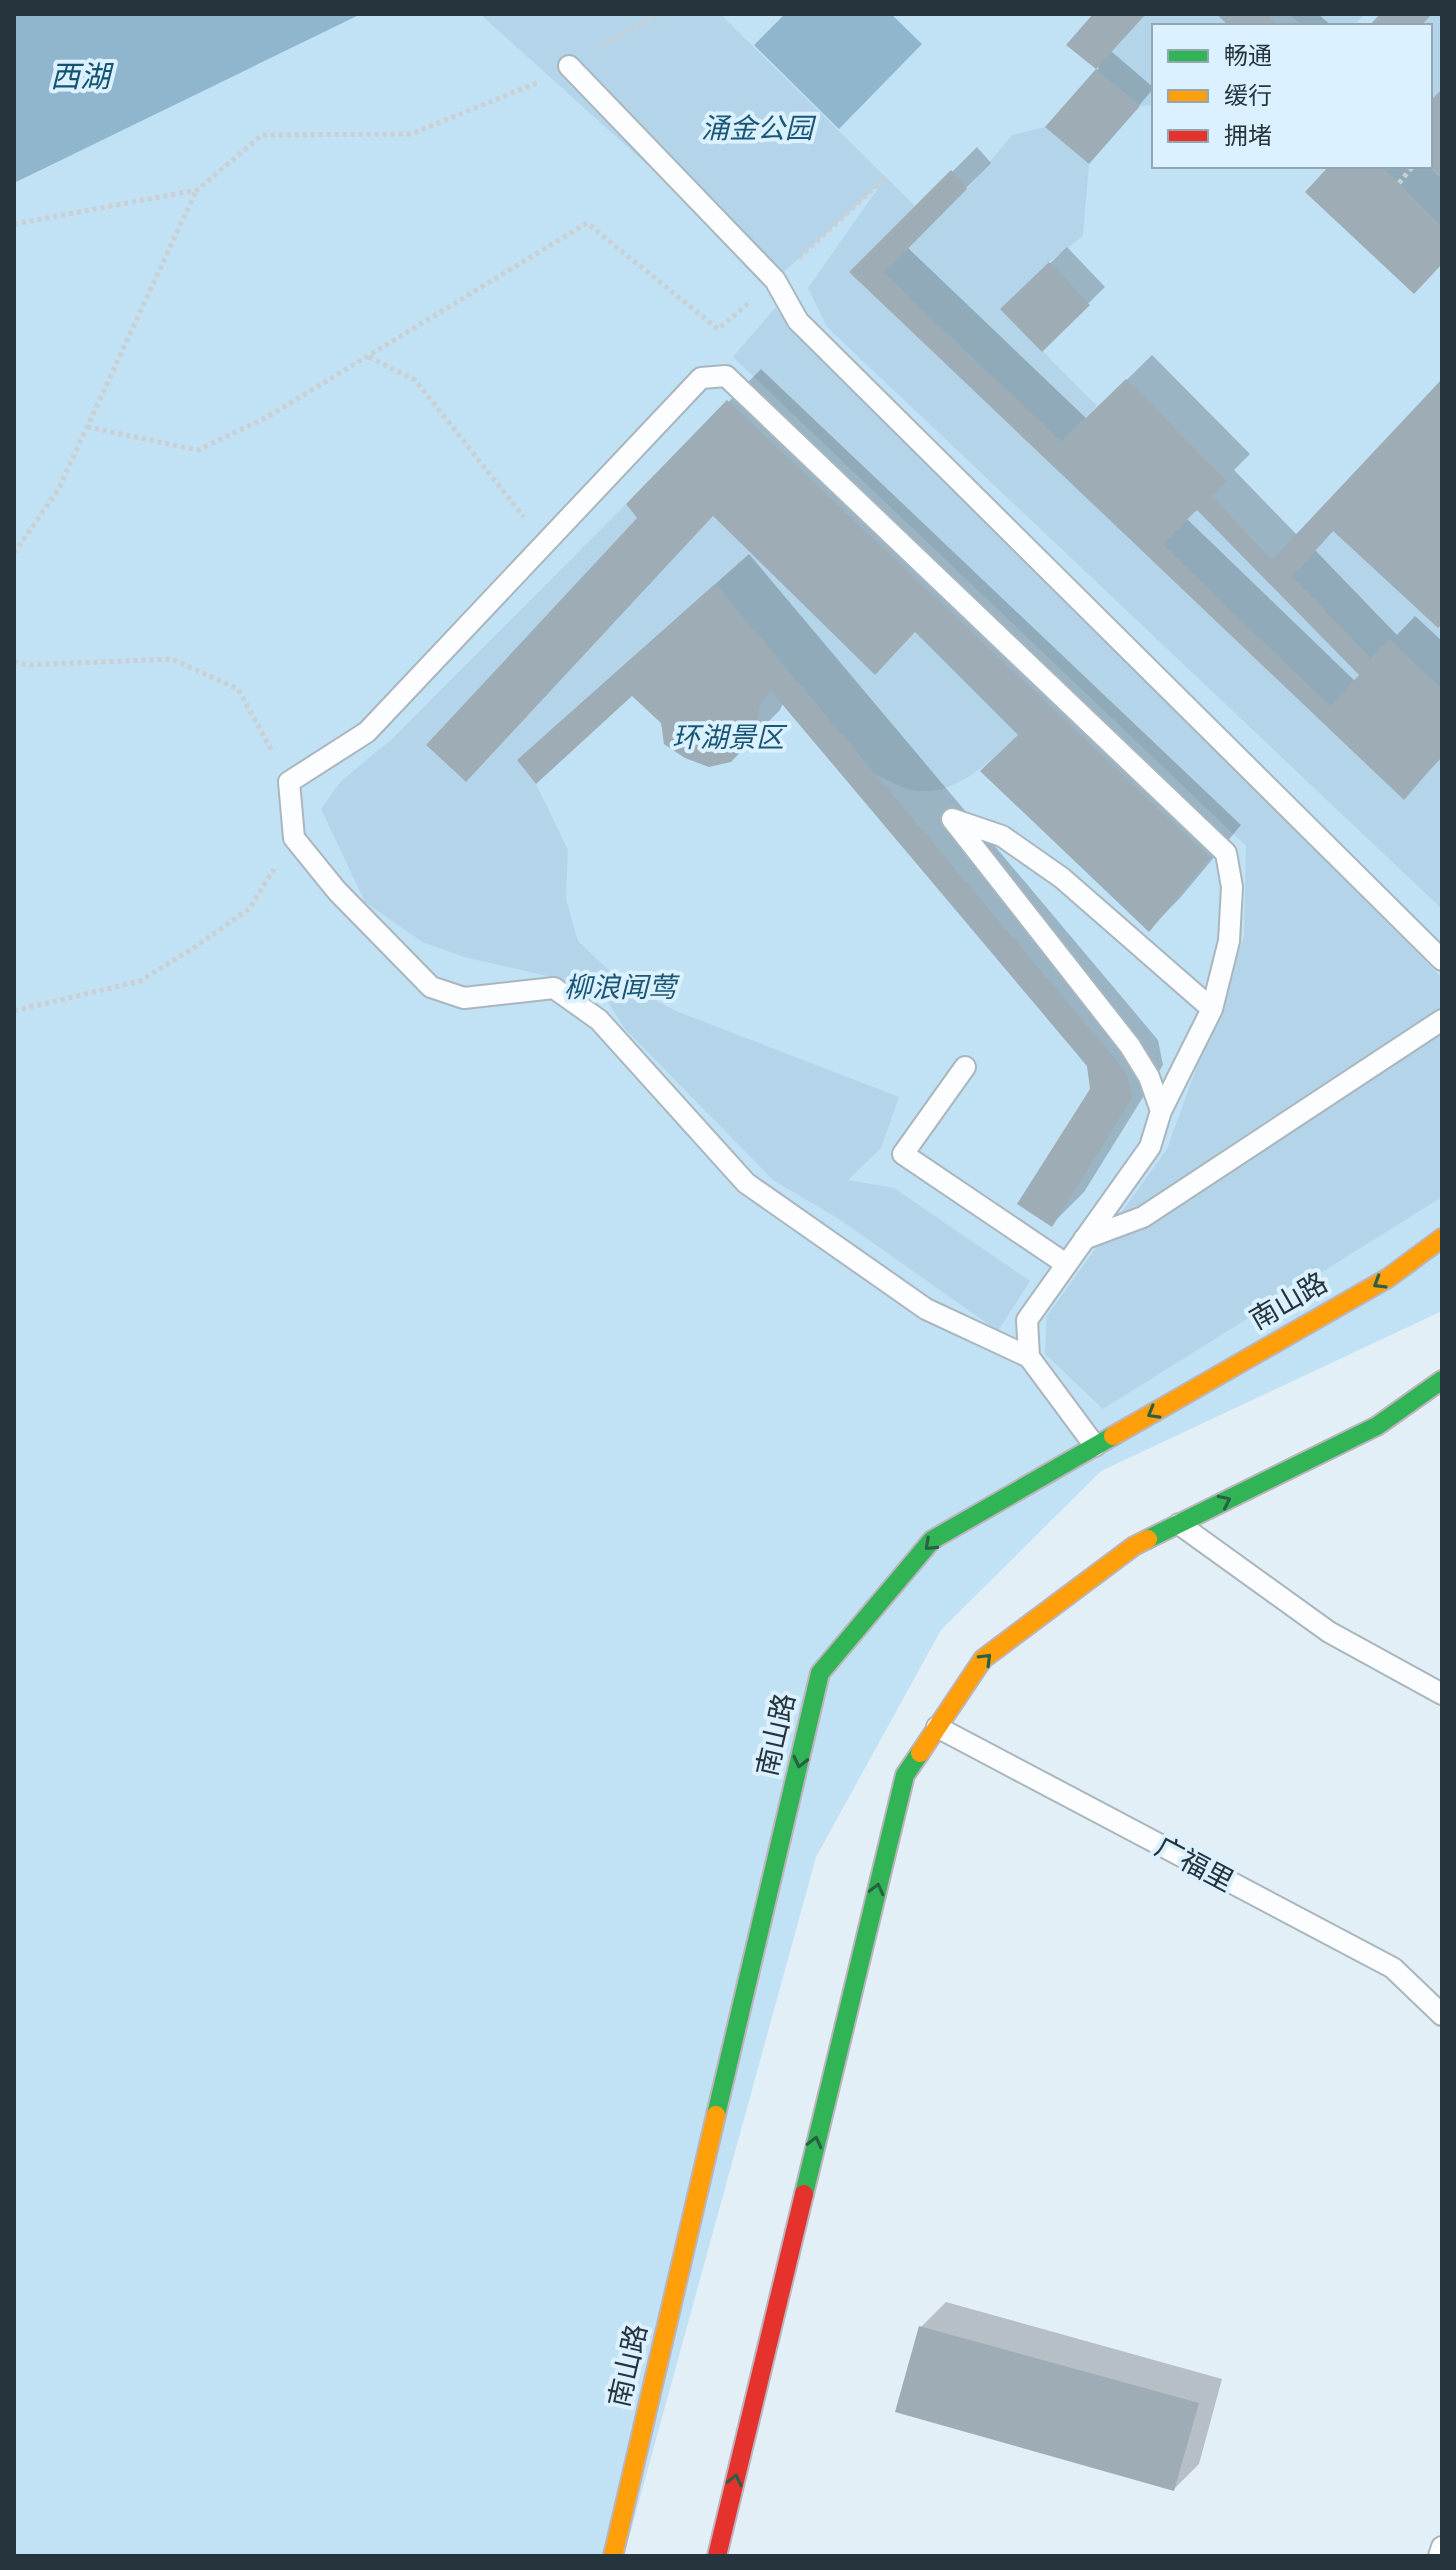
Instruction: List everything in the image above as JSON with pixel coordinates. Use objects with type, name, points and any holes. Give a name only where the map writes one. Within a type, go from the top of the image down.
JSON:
[{"type":"main road","name":"南山路","points":[[613,2556],[820,1673],[932,1540],[1388,1278],[1442,1238]]},
{"type":"main road","points":[[717,2556],[905,1775],[983,1659],[1134,1546],[1377,1426],[1442,1380]]},
{"type":"lane","points":[[569,66],[775,280],[798,321],[1442,960]]},
{"type":"lane","points":[[1029,1357],[1027,1320],[1150,1147],[1161,1111],[1212,1009],[1229,941],[1232,887],[1226,853],[726,376],[701,378],[367,732],[289,782],[294,838],[337,891],[431,987],[464,998],[554,988],[599,1020],[746,1183],[926,1309],[1029,1357],[1095,1446]]},
{"type":"lane","points":[[1161,1111],[1149,1077],[1130,1046],[952,819],[1002,836],[1062,878],[1212,1009]]},
{"type":"lane","points":[[1084,1239],[1143,1217],[1442,1020]]},
{"type":"lane","points":[[965,1067],[903,1154],[1066,1264]]},
{"type":"lane","points":[[1179,1524],[1329,1632],[1442,1694]]},
{"type":"lane","name":"广福里","points":[[937,1727],[1393,1968],[1442,2015]]},
{"type":"lane","points":[[1439,2556],[1442,2547]]},
{"type":"path","points":[[14,553],[58,490],[197,190],[262,135],[411,134],[549,78],[658,14]]},
{"type":"path","points":[[1399,183],[1411,168]]},
{"type":"path","points":[[87,427],[198,450],[269,416],[587,223],[718,329],[886,177]]},
{"type":"path","points":[[14,224],[197,190]]},
{"type":"path","points":[[368,357],[415,380],[545,543]]},
{"type":"path","points":[[14,662],[27,665],[172,659],[238,689],[289,782]]},
{"type":"path","points":[[14,1011],[140,981],[250,908],[294,838]]},
{"type":"green space","name":"环湖景区","points":[[14,14],[1442,14],[1442,1311],[1101,1471],[941,1630],[816,1857],[624,2556],[14,2556]]},
{"type":"green space","name":"涌金公园","points":[[480,14],[720,14],[915,206],[849,272],[1404,799],[1442,756],[1442,909],[827,327],[808,288],[883,181],[775,280]]},
{"type":"green space","points":[[1146,14],[1216,14],[1227,24],[1152,24],[1152,105],[1140,106],[1096,69]]},
{"type":"green space","points":[[1289,14],[1365,14],[1356,24],[1301,24]]},
{"type":"green space","points":[[1432,14],[1442,14],[1442,89],[1432,99],[1432,24],[1423,24]]},
{"type":"green space","points":[[1045,127],[1089,164],[1083,236],[1049,262],[1001,309],[1097,406],[1061,442],[884,273],[967,189],[1012,135]]},
{"type":"green space","points":[[1383,168],[1430,168],[1442,179],[1442,227]]},
{"type":"green space","points":[[775,308],[1442,978],[1442,1197],[1103,1409],[1045,1354],[1047,1316],[1167,1149],[1244,937],[1246,846],[733,357]]},
{"type":"green space","name":"柳浪闻莺","points":[[626,504],[637,518],[426,746],[466,782],[713,516],[875,675],[915,632],[1018,735],[967,778],[937,790],[904,788],[876,775],[715,584],[517,760],[536,784],[568,850],[566,899],[578,941],[619,980],[676,1011],[899,1097],[881,1148],[848,1180],[894,1188],[1030,1281],[998,1331],[839,1219],[773,1180],[625,1029],[608,1002],[561,979],[464,957],[422,942],[365,902],[321,809],[340,782],[393,738]]},
{"type":"green space","points":[[1197,510],[1359,675],[1330,706],[1162,544]]},
{"type":"green space","points":[[1333,531],[1438,628],[1442,624],[1442,689],[1389,640],[1371,659],[1292,577]]},
{"type":"water","name":"西湖","points":[[14,14],[361,14],[14,183]]},
{"type":"water","points":[[785,14],[891,14],[922,44],[839,129],[754,45]]},
{"type":"building","points":[[1093,14],[1146,14],[1096,69],[1066,45]]},
{"type":"building","points":[[1216,14],[1266,14],[1277,24],[1227,24]]},
{"type":"building","points":[[1380,14],[1432,14],[1423,24],[1371,24]]},
{"type":"building","points":[[1096,69],[1140,106],[1089,164],[1045,127]]},
{"type":"building","points":[[1442,89],[1442,177],[1432,167],[1432,99]]},
{"type":"building","points":[[1327,168],[1383,168],[1442,227],[1442,264],[1414,294],[1305,192]]},
{"type":"building","points":[[951,170],[967,189],[884,273],[1061,442],[1126,379],[1226,481],[1211,496],[1272,560],[1442,379],[1442,624],[1438,628],[1333,531],[1292,577],[1371,659],[1389,639],[1442,689],[1442,756],[1404,800],[849,272]],"holes":[[[1197,510],[1359,675],[1330,706],[1162,544]]]},
{"type":"building","points":[[1049,262],[1090,305],[1042,352],[1000,309]]},
{"type":"building","points":[[727,400],[1210,858],[1149,932],[980,771],[1018,735],[915,632],[875,675],[713,516],[466,782],[426,745],[637,518],[626,504]]},
{"type":"building","points":[[715,584],[1127,1073],[1132,1098],[1052,1227],[1017,1204],[1090,1089],[1087,1066],[771,691],[760,704],[756,729],[748,744],[731,762],[709,767],[685,758],[664,744],[661,723],[632,696],[536,784],[517,760]]},
{"type":"building","points":[[919,2326],[1199,2403],[1174,2491],[895,2412]]},
{"type":"traffic: fast","points":[[1148,1539],[1377,1426],[1442,1380]]},
{"type":"traffic: fast","points":[[716,2115],[820,1673],[932,1540],[1113,1436]]},
{"type":"traffic: fast","points":[[804,2194],[905,1775],[920,1753]]},
{"type":"traffic: slow","points":[[1113,1436],[1388,1278],[1442,1238]]},
{"type":"traffic: slow","points":[[920,1753],[983,1659],[1134,1546],[1148,1539]]},
{"type":"traffic: slow","points":[[613,2556],[716,2115]]},
{"type":"traffic: jam","points":[[717,2556],[804,2194]]}]
